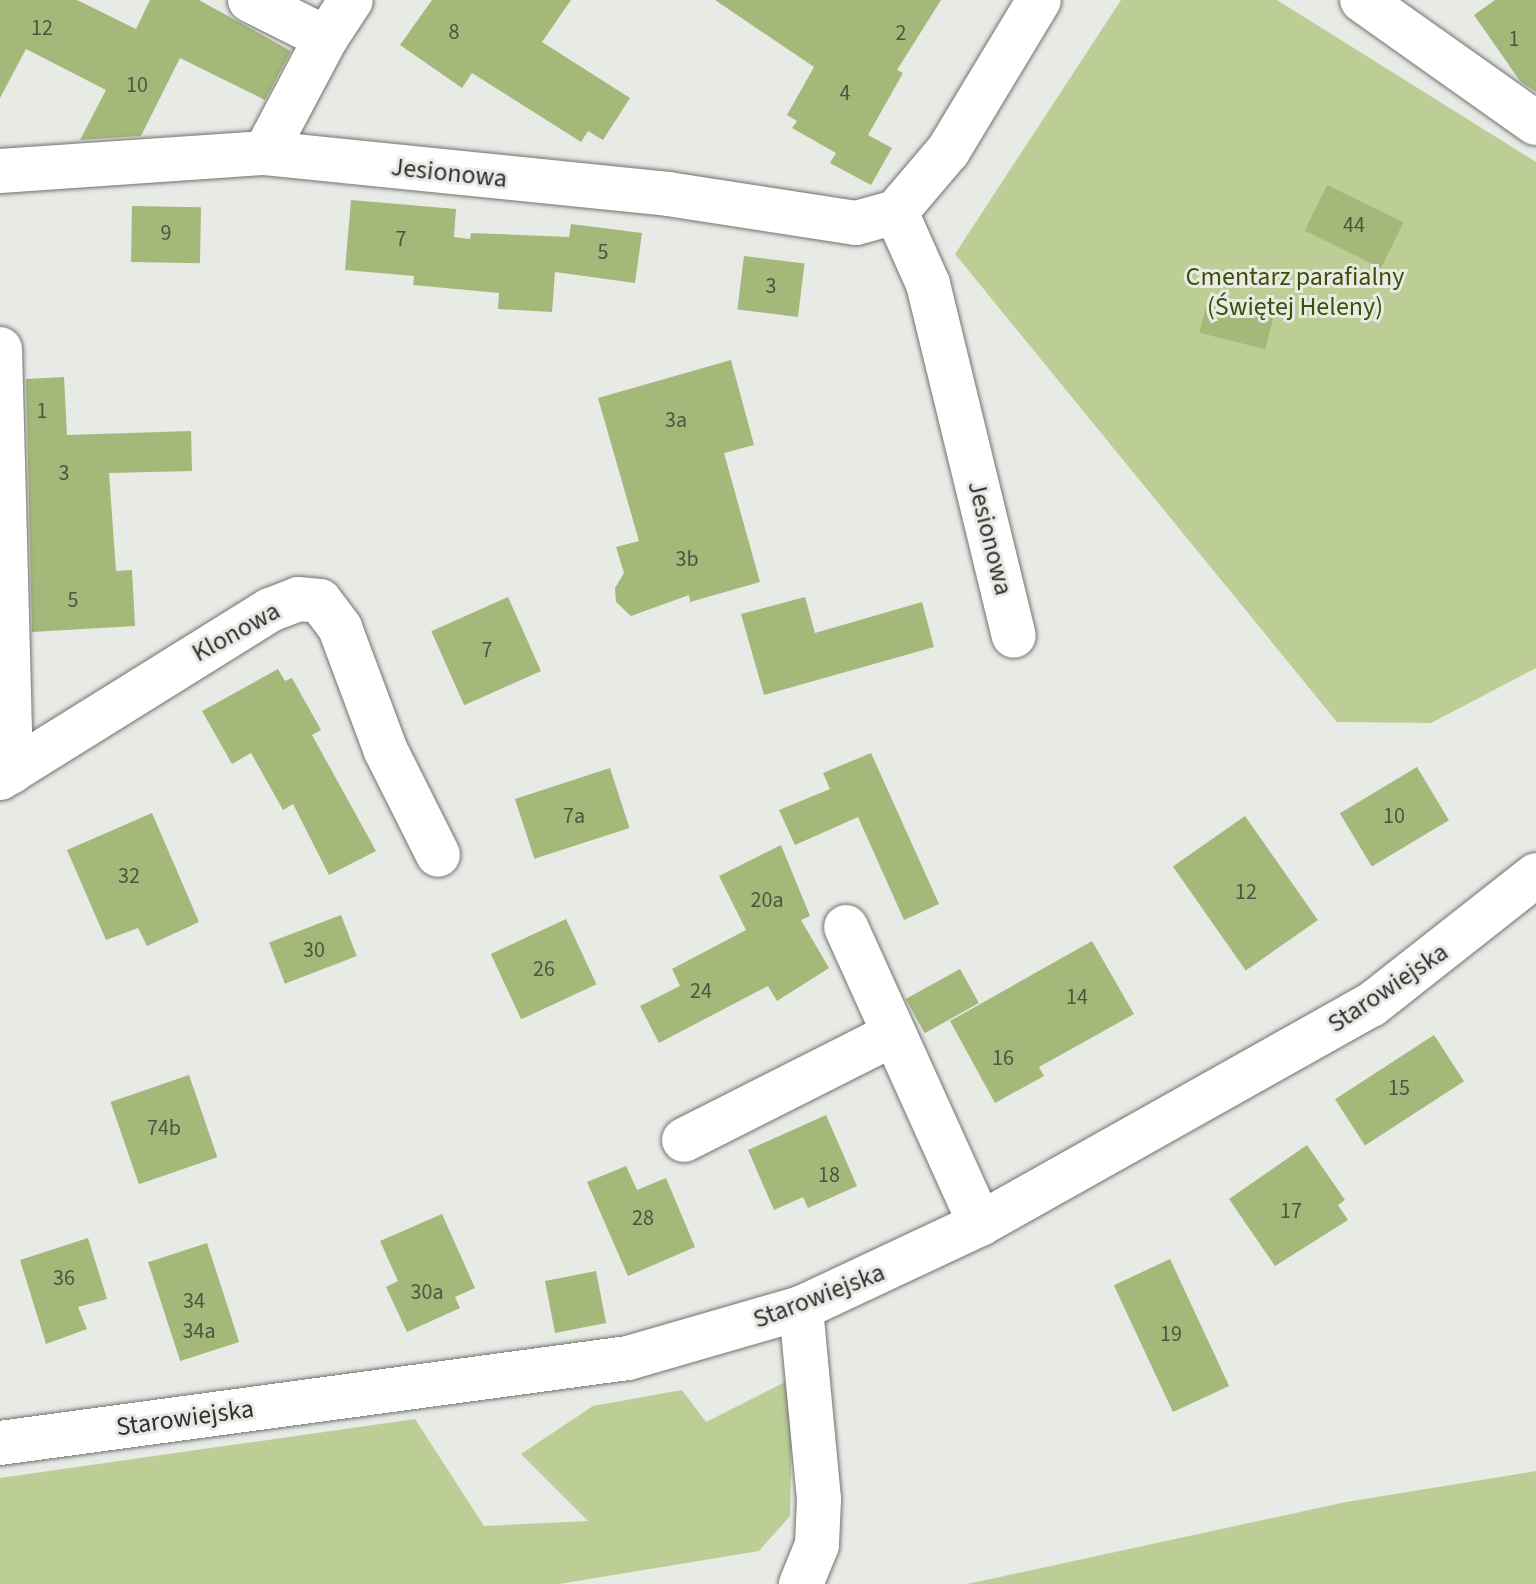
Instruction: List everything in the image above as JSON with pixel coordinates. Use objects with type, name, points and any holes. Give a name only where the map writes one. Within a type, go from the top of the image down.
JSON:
[{"type":"street","points":[[250,0],[326,38]]},
{"type":"street","points":[[265,153],[326,38],[351,0]]},
{"type":"street","points":[[896,212],[948,151],[1039,0]]},
{"type":"street","points":[[1391,6],[1536,123]]},
{"type":"street","name":"Jesionowa","points":[[0,171],[265,153],[668,194],[856,223],[896,212],[928,284],[1014,636]]},
{"type":"street","points":[[0,349],[6,775]]},
{"type":"street","name":"Klonowa","points":[[6,775],[270,610],[298,599],[320,601],[340,628],[386,751],[438,855]]},
{"type":"street","name":"Starowiejska","points":[[0,1443],[628,1358],[801,1308],[980,1224],[1371,1005],[1536,875]]},
{"type":"street","points":[[846,927],[980,1224]]},
{"type":"street","points":[[684,1140],[894,1034]]},
{"type":"street","points":[[801,1308],[819,1499],[817,1545],[801,1584]]},
{"type":"green space","name":"Cmentarz parafialny (Świętej Heleny)","points":[[1121,0],[1277,0],[1536,162],[1536,668],[1431,723],[1337,722],[955,254]]},
{"type":"green space","points":[[793,1378],[790,1516],[759,1551],[559,1584],[0,1584],[0,1478],[415,1419],[484,1526],[588,1521],[521,1454],[593,1406],[682,1390],[706,1422]]},
{"type":"green space","points":[[1536,1471],[1536,1584],[967,1584],[1346,1502]]},
{"type":"building","points":[[0,0],[77,0],[136,29],[150,0],[199,0],[291,51],[265,100],[180,58],[141,136],[80,140],[106,90],[26,49],[0,98]]},
{"type":"building","points":[[432,0],[571,0],[542,42],[630,98],[603,140],[588,131],[581,142],[472,73],[462,88],[400,45]]},
{"type":"building","points":[[715,0],[941,0],[897,70],[903,73],[868,135],[892,148],[871,185],[830,163],[836,153],[792,128],[797,121],[787,115],[814,67]]},
{"type":"building","points":[[1495,0],[1536,0],[1536,92],[1520,81],[1474,15]]},
{"type":"building","points":[[1327,185],[1403,222],[1381,268],[1305,231]]},
{"type":"building","points":[[351,200],[456,209],[454,237],[470,239],[471,233],[569,237],[571,224],[642,233],[635,283],[555,272],[552,312],[498,309],[499,293],[413,285],[414,276],[345,270]]},
{"type":"building","points":[[132,206],[201,207],[200,263],[131,262]]},
{"type":"building","points":[[744,256],[805,263],[798,317],[737,310]]},
{"type":"building","points":[[1209,294],[1275,310],[1265,349],[1199,333]]},
{"type":"building","points":[[731,360],[754,445],[724,453],[760,582],[690,602],[689,595],[631,616],[616,602],[615,588],[624,573],[616,547],[639,541],[598,398]]},
{"type":"building","points":[[64,377],[67,435],[191,431],[192,471],[109,473],[116,571],[132,570],[135,626],[32,632],[26,379]]},
{"type":"building","points":[[508,597],[541,671],[464,705],[431,631]]},
{"type":"building","points":[[805,597],[815,633],[922,602],[934,647],[764,695],[741,614]]},
{"type":"building","points":[[278,669],[285,681],[292,678],[321,730],[312,735],[376,851],[329,875],[293,804],[283,810],[251,753],[232,764],[202,711]]},
{"type":"building","points":[[871,753],[939,904],[904,920],[858,817],[795,845],[779,810],[830,789],[823,773]]},
{"type":"building","points":[[1417,767],[1449,820],[1372,866],[1340,813]]},
{"type":"building","points":[[610,768],[629,828],[534,859],[515,799]]},
{"type":"building","points":[[152,813],[199,922],[147,946],[138,928],[106,940],[67,850]]},
{"type":"building","points":[[1245,816],[1318,920],[1246,971],[1173,866]]},
{"type":"building","points":[[781,845],[810,916],[801,920],[829,968],[777,1001],[768,986],[659,1043],[640,1006],[680,986],[672,969],[746,930],[719,876]]},
{"type":"building","points":[[341,915],[357,956],[285,984],[269,943]]},
{"type":"building","points":[[566,919],[596,984],[521,1019],[491,954]]},
{"type":"building","points":[[1092,941],[1134,1014],[1039,1067],[1044,1076],[995,1103],[950,1021]]},
{"type":"building","points":[[960,969],[979,1003],[925,1033],[906,999]]},
{"type":"building","points":[[1434,1035],[1464,1081],[1365,1145],[1335,1099]]},
{"type":"building","points":[[189,1075],[217,1157],[139,1184],[111,1102]]},
{"type":"building","points":[[826,1115],[857,1186],[808,1208],[803,1197],[774,1210],[748,1150]]},
{"type":"building","points":[[1307,1145],[1345,1200],[1338,1205],[1348,1220],[1275,1266],[1229,1199]]},
{"type":"building","points":[[626,1166],[637,1190],[666,1178],[695,1247],[628,1276],[587,1182]]},
{"type":"building","points":[[442,1214],[475,1288],[455,1297],[460,1308],[407,1332],[386,1287],[398,1281],[380,1241]]},
{"type":"building","points":[[88,1238],[107,1299],[78,1307],[87,1329],[46,1344],[20,1260]]},
{"type":"building","points":[[207,1243],[239,1342],[180,1361],[148,1262]]},
{"type":"building","points":[[1170,1259],[1229,1386],[1173,1412],[1114,1285]]},
{"type":"building","points":[[596,1271],[606,1323],[555,1333],[545,1281]]}]
